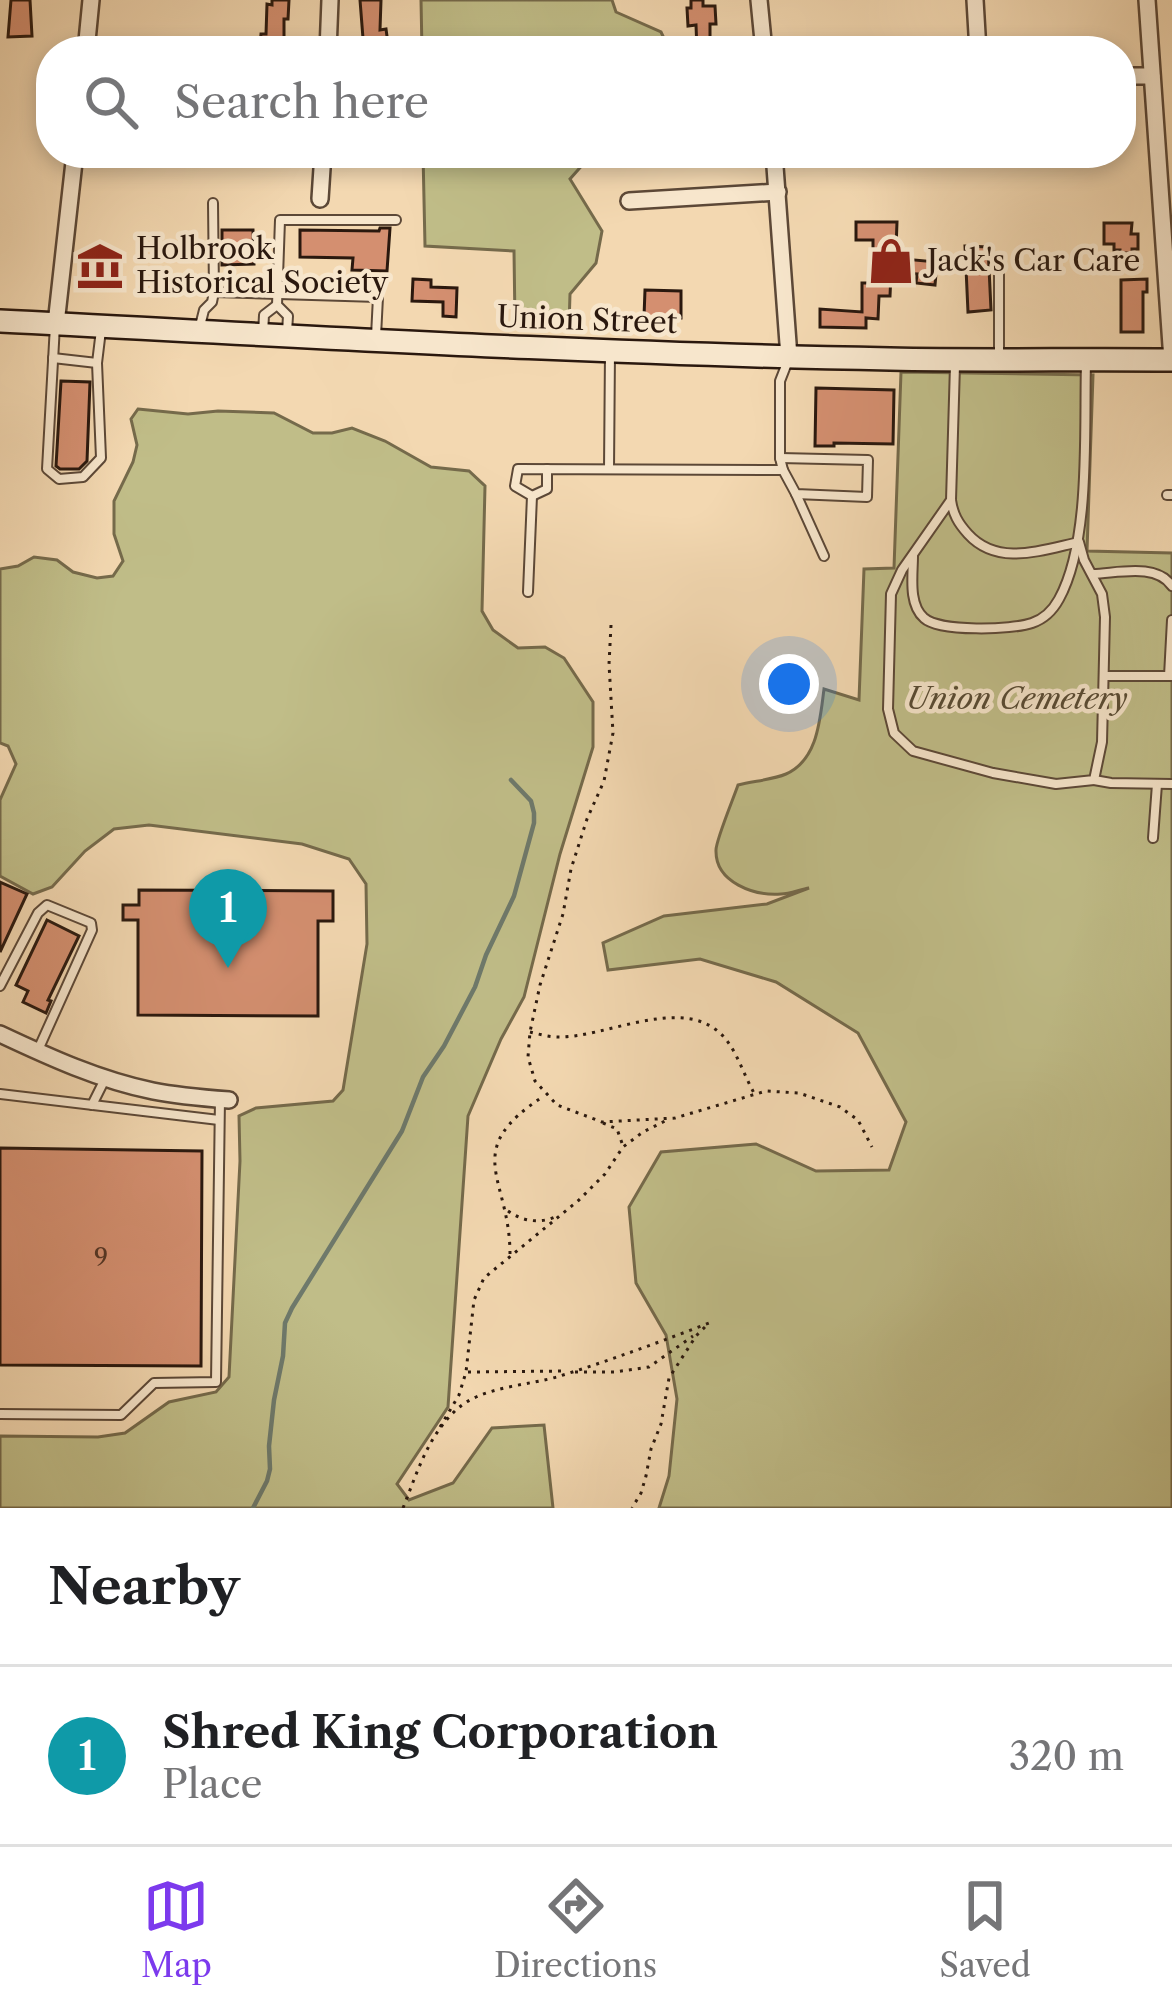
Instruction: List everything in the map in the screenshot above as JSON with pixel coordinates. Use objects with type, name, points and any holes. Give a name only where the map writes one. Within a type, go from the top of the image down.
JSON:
[{"type":"main road","name":"Union Street","points":[[1,326],[56,324],[610,351],[1172,360]]},
{"type":"street","points":[[87,36],[91,0]]},
{"type":"street","points":[[329,36],[330,0]]},
{"type":"street","points":[[759,0],[763,36]]},
{"type":"street","points":[[975,0],[977,36]]},
{"type":"street","points":[[1148,0],[1172,360]]},
{"type":"street","points":[[1136,76],[1152,76]]},
{"type":"street","points":[[56,324],[73,168]]},
{"type":"street","points":[[320,200],[321,168]]},
{"type":"street","points":[[776,168],[789,356]]},
{"type":"street","points":[[629,201],[778,192]]},
{"type":"street","points":[[0,1034],[105,1078],[154,1091],[224,1099]]},
{"type":"lane","points":[[199,332],[214,292],[213,203]]},
{"type":"lane","points":[[287,338],[288,316],[277,304],[280,220],[396,220]]},
{"type":"lane","points":[[999,257],[999,359]]},
{"type":"lane","points":[[214,292],[378,297],[376,343]]},
{"type":"lane","points":[[263,336],[265,315],[277,304]]},
{"type":"lane","points":[[56,324],[47,469],[59,479],[82,477],[101,458],[97,363],[102,326]]},
{"type":"lane","points":[[609,469],[610,351]]},
{"type":"lane","points":[[789,356],[780,381],[780,458],[824,556]]},
{"type":"lane","points":[[52,358],[97,363]]},
{"type":"lane","points":[[955,359],[954,515],[976,542],[994,552],[1016,554],[1079,542]]},
{"type":"lane","points":[[913,555],[916,609],[924,619],[942,627],[1015,626],[1036,622],[1054,607],[1079,542],[1087,359]]},
{"type":"lane","points":[[780,458],[868,460],[867,497],[796,494]]},
{"type":"lane","points":[[532,496],[515,486],[518,469],[783,470]]},
{"type":"lane","points":[[532,496],[547,489],[547,469]]},
{"type":"lane","points":[[528,592],[532,496]]},
{"type":"lane","points":[[951,500],[894,586],[890,602],[888,709],[899,740],[921,754],[1056,784],[1094,780],[1172,784]]},
{"type":"lane","points":[[1079,542],[1104,605],[1102,742],[1094,780]]},
{"type":"lane","points":[[1094,574],[1151,572],[1166,577],[1172,586]]},
{"type":"lane","points":[[1104,676],[1171,676],[1172,620]]},
{"type":"lane","points":[[1153,838],[1157,784]]},
{"type":"lane","points":[[0,986],[38,913],[47,905],[91,923],[92,930],[37,1052]]},
{"type":"lane","points":[[92,1105],[105,1078]]},
{"type":"lane","points":[[0,1094],[219,1120]]},
{"type":"lane","points":[[0,1414],[121,1415],[154,1383],[216,1382],[219,1120],[224,1099]]},
{"type":"path","points":[[610,625],[613,733],[604,782],[572,869],[540,985],[528,1057],[535,1081],[557,1105],[617,1129],[623,1147]]},
{"type":"path","points":[[530,1032],[558,1037],[656,1019],[698,1019],[718,1030],[755,1094]]},
{"type":"path","points":[[404,1508],[415,1472],[459,1395],[474,1300],[484,1278],[605,1174],[623,1147],[672,1118],[766,1091],[799,1093],[840,1107],[858,1120],[872,1147]]},
{"type":"path","points":[[510,1256],[507,1209],[493,1163],[508,1122],[547,1094]]},
{"type":"path","points":[[602,1122],[672,1118]]},
{"type":"path","points":[[507,1209],[530,1221],[559,1216]]},
{"type":"path","points":[[430,1444],[457,1408],[476,1397],[572,1372],[710,1323],[669,1378],[661,1424],[641,1493],[632,1508]]},
{"type":"path","points":[[466,1372],[615,1372],[649,1367],[707,1325]]},
{"type":"green space","points":[[421,0],[612,0],[616,12],[663,36],[422,36]]},
{"type":"green space","points":[[423,168],[580,168],[570,179],[602,231],[596,263],[570,294],[569,326],[515,322],[514,251],[425,246]]},
{"type":"green space","name":"Union Cemetery","points":[[901,372],[1093,375],[1087,551],[1172,553],[1172,1508],[659,1508],[669,1476],[677,1399],[666,1335],[636,1283],[629,1207],[661,1152],[756,1144],[816,1171],[889,1170],[906,1122],[858,1033],[776,982],[700,959],[608,970],[603,943],[664,916],[767,904],[809,888],[784,894],[749,890],[722,871],[716,850],[738,785],[786,774],[805,759],[816,738],[824,689],[859,700],[864,569],[894,568]]},
{"type":"green space","points":[[138,409],[274,413],[313,433],[352,428],[431,467],[469,471],[485,486],[482,611],[493,630],[518,648],[545,647],[564,658],[593,702],[593,747],[524,997],[468,1116],[448,1407],[397,1484],[409,1500],[453,1483],[492,1428],[544,1425],[553,1508],[0,1508],[0,1436],[125,1433],[169,1402],[216,1392],[229,1377],[239,1116],[256,1108],[333,1101],[343,1090],[367,944],[366,884],[349,859],[302,844],[149,825],[114,829],[85,851],[52,887],[33,894],[0,876],[0,800],[16,764],[8,746],[0,743],[0,569],[34,557],[57,560],[73,572],[97,578],[113,576],[123,561],[114,534],[114,501],[133,462],[137,445],[131,419]]},
{"type":"building","points":[[11,0],[30,0],[32,36],[8,37]]},
{"type":"building","points":[[272,0],[289,0],[284,36],[261,36],[266,34],[267,4],[272,5]]},
{"type":"building","points":[[360,0],[381,0],[380,30],[386,29],[387,36],[363,36]]},
{"type":"building","points":[[691,0],[715,6],[716,24],[710,24],[710,36],[696,36],[696,25],[688,26],[687,8]]},
{"type":"building","points":[[856,222],[897,222],[896,249],[903,249],[903,259],[937,262],[935,285],[916,283],[917,274],[891,273],[890,296],[879,296],[878,319],[866,318],[866,328],[820,327],[820,309],[862,312],[862,283],[879,283],[879,250],[873,250],[873,240],[856,240]]},
{"type":"building","points":[[1104,223],[1132,223],[1138,249],[1120,253],[1114,244],[1104,244]]},
{"type":"building","points":[[390,228],[387,271],[352,270],[353,258],[300,257],[300,230]]},
{"type":"building","points":[[222,230],[253,230],[254,264],[222,265]]},
{"type":"building","points":[[965,246],[988,247],[991,310],[968,312]]},
{"type":"building","points":[[413,279],[431,280],[431,287],[457,288],[456,317],[443,316],[443,302],[412,301]]},
{"type":"building","points":[[1147,279],[1143,332],[1121,332],[1121,280]]},
{"type":"building","points":[[645,290],[681,291],[681,318],[644,317]]},
{"type":"building","points":[[61,381],[90,382],[87,461],[79,469],[56,466]]},
{"type":"building","points":[[816,388],[894,390],[893,444],[815,446]]},
{"type":"building","points":[[0,882],[27,894],[0,952]]},
{"type":"building","points":[[139,890],[333,891],[333,921],[318,921],[318,1016],[138,1015],[138,920],[123,920],[123,905],[139,905]]},
{"type":"building","points":[[47,920],[79,936],[46,1013],[23,1002],[28,991],[16,985]]},
{"type":"building","points":[[0,1148],[202,1151],[201,1366],[0,1365]]},
{"type":"waterway","points":[[253,1508],[270,1469],[285,1323],[402,1131],[423,1077],[475,987],[514,896],[534,813],[531,801],[511,780]]},
{"type":"place","name":"Jack's Car Care","points":[[891,261]]},
{"type":"place","name":"Holbrook Historical Society","points":[[100,266]]},
{"type":"place","name":"Shred King Corporation","points":[[228,968]]}]
